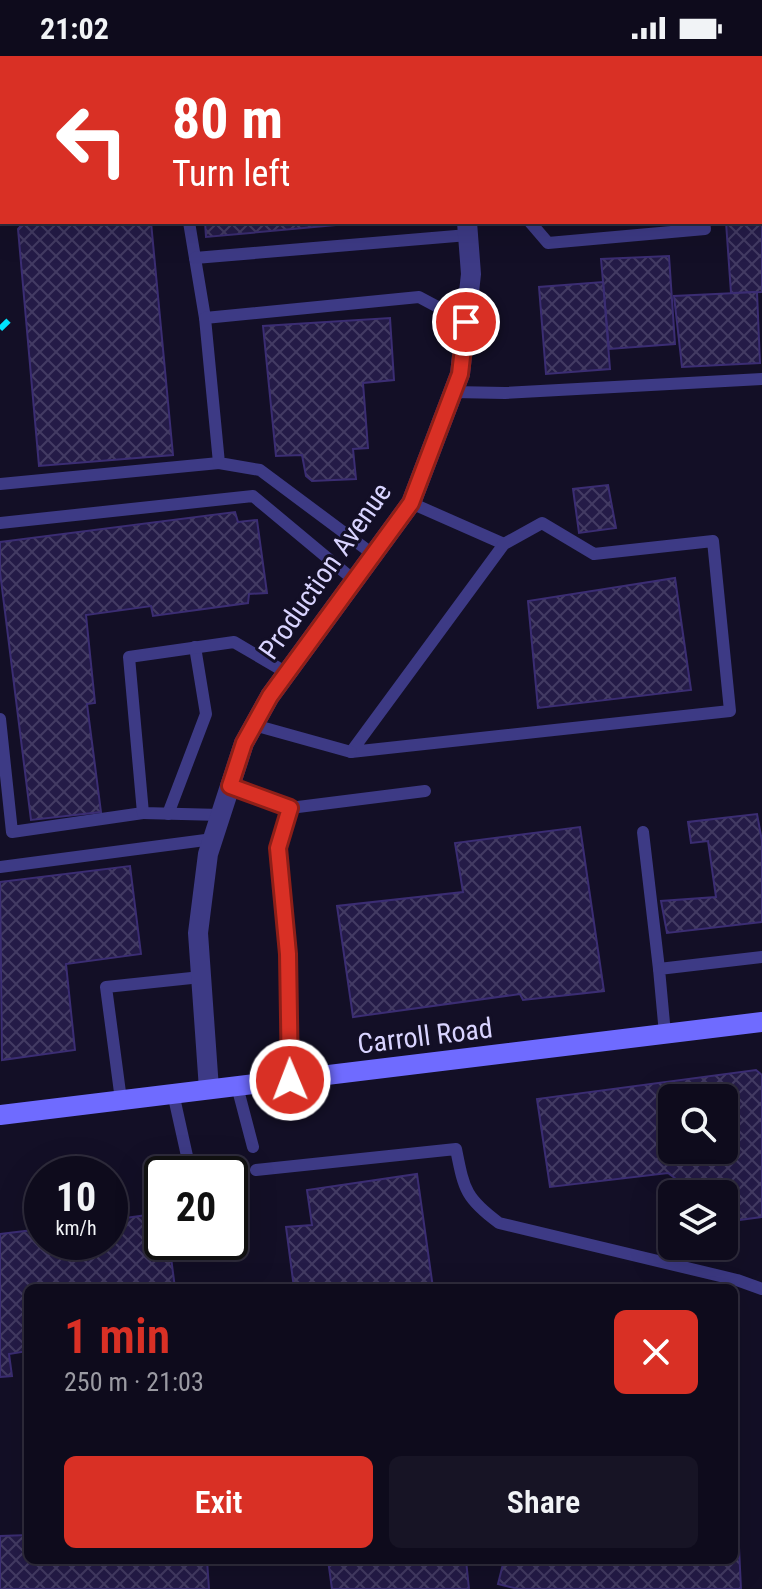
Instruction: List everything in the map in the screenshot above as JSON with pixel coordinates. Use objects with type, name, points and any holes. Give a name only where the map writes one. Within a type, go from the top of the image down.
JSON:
[{"type":"main road","name":"Carroll Road","points":[[0,1115],[762,1022]]},
{"type":"street","name":"Production Avenue","points":[[209,1089],[198,933],[208,854],[244,743],[270,696],[411,503],[460,374],[471,274],[467,228]]},
{"type":"lane","points":[[189,224],[205,318],[219,463]]},
{"type":"lane","points":[[532,224],[548,243],[705,229],[704,224]]},
{"type":"lane","points":[[195,258],[467,228]]},
{"type":"lane","points":[[205,318],[419,297],[466,322]]},
{"type":"lane","points":[[453,392],[505,393],[762,379]]},
{"type":"lane","points":[[0,484],[219,463],[260,470],[374,555]]},
{"type":"lane","points":[[0,523],[253,496],[355,581]]},
{"type":"lane","points":[[411,503],[504,544]]},
{"type":"lane","points":[[254,725],[351,752],[730,711],[713,541],[594,554],[542,523],[504,544],[351,752]]},
{"type":"lane","points":[[143,813],[129,657],[234,642],[287,673]]},
{"type":"lane","points":[[168,814],[206,714],[195,647]]},
{"type":"lane","points":[[0,719],[12,832],[143,813],[221,815]]},
{"type":"lane","points":[[230,786],[290,808],[425,791]]},
{"type":"lane","points":[[290,808],[278,848],[288,954],[290,1080]]},
{"type":"lane","points":[[643,832],[665,1034]]},
{"type":"lane","points":[[0,867],[213,839]]},
{"type":"lane","points":[[659,969],[762,957]]},
{"type":"lane","points":[[121,1100],[106,987],[201,977]]},
{"type":"lane","points":[[237,1086],[253,1147]]},
{"type":"lane","points":[[173,1093],[187,1156]]},
{"type":"lane","points":[[256,1170],[456,1149],[463,1184],[469,1195],[475,1205],[499,1223],[737,1280],[762,1289]]},
{"type":"building","points":[[22,224],[151,224],[173,455],[39,466],[18,229]]},
{"type":"building","points":[[205,224],[347,224],[206,237]]},
{"type":"building","points":[[726,224],[762,224],[762,292],[731,293]]},
{"type":"building","points":[[669,256],[675,344],[609,349],[601,259]]},
{"type":"building","points":[[603,282],[610,369],[546,374],[539,287]]},
{"type":"building","points":[[757,292],[760,363],[682,367],[674,296]]},
{"type":"building","points":[[390,318],[394,380],[363,383],[368,448],[353,449],[356,479],[312,481],[306,476],[302,455],[276,456],[263,326]]},
{"type":"building","points":[[608,485],[616,528],[579,533],[573,489]]},
{"type":"building","points":[[235,512],[238,522],[257,520],[267,593],[249,594],[248,603],[153,616],[151,606],[86,615],[95,703],[87,704],[101,812],[31,820],[0,572],[0,542]]},
{"type":"building","points":[[675,578],[691,690],[538,708],[528,601]]},
{"type":"building","points":[[757,814],[762,841],[762,922],[667,933],[661,901],[716,897],[708,841],[691,843],[688,822]]},
{"type":"building","points":[[580,827],[604,991],[523,1000],[520,994],[353,1017],[337,906],[463,892],[455,843]]},
{"type":"building","points":[[130,866],[141,954],[66,964],[75,1050],[2,1060],[0,882]]},
{"type":"building","points":[[756,1070],[762,1075],[762,1217],[738,1220],[738,1180],[677,1180],[668,1173],[550,1187],[537,1099]]},
{"type":"building","points":[[417,1174],[432,1284],[293,1284],[286,1227],[312,1225],[307,1190]]},
{"type":"building","points":[[144,1215],[144,1260],[171,1260],[174,1284],[24,1284],[24,1352],[9,1354],[12,1376],[0,1377],[0,1234],[24,1231],[24,1260],[128,1260],[128,1218]]},
{"type":"building","points":[[738,1526],[741,1589],[518,1589],[498,1584],[503,1564],[738,1564]]},
{"type":"building","points":[[24,1535],[24,1564],[207,1564],[209,1589],[0,1589],[0,1536]]},
{"type":"building","points":[[329,1564],[466,1564],[469,1589],[332,1589]]},
{"type":"railway","points":[[0,329],[9,320]]},
{"type":"route","points":[[290,1080],[288,954],[278,848],[290,808],[230,786],[244,743],[270,696],[411,503],[460,374],[466,322]]}]
